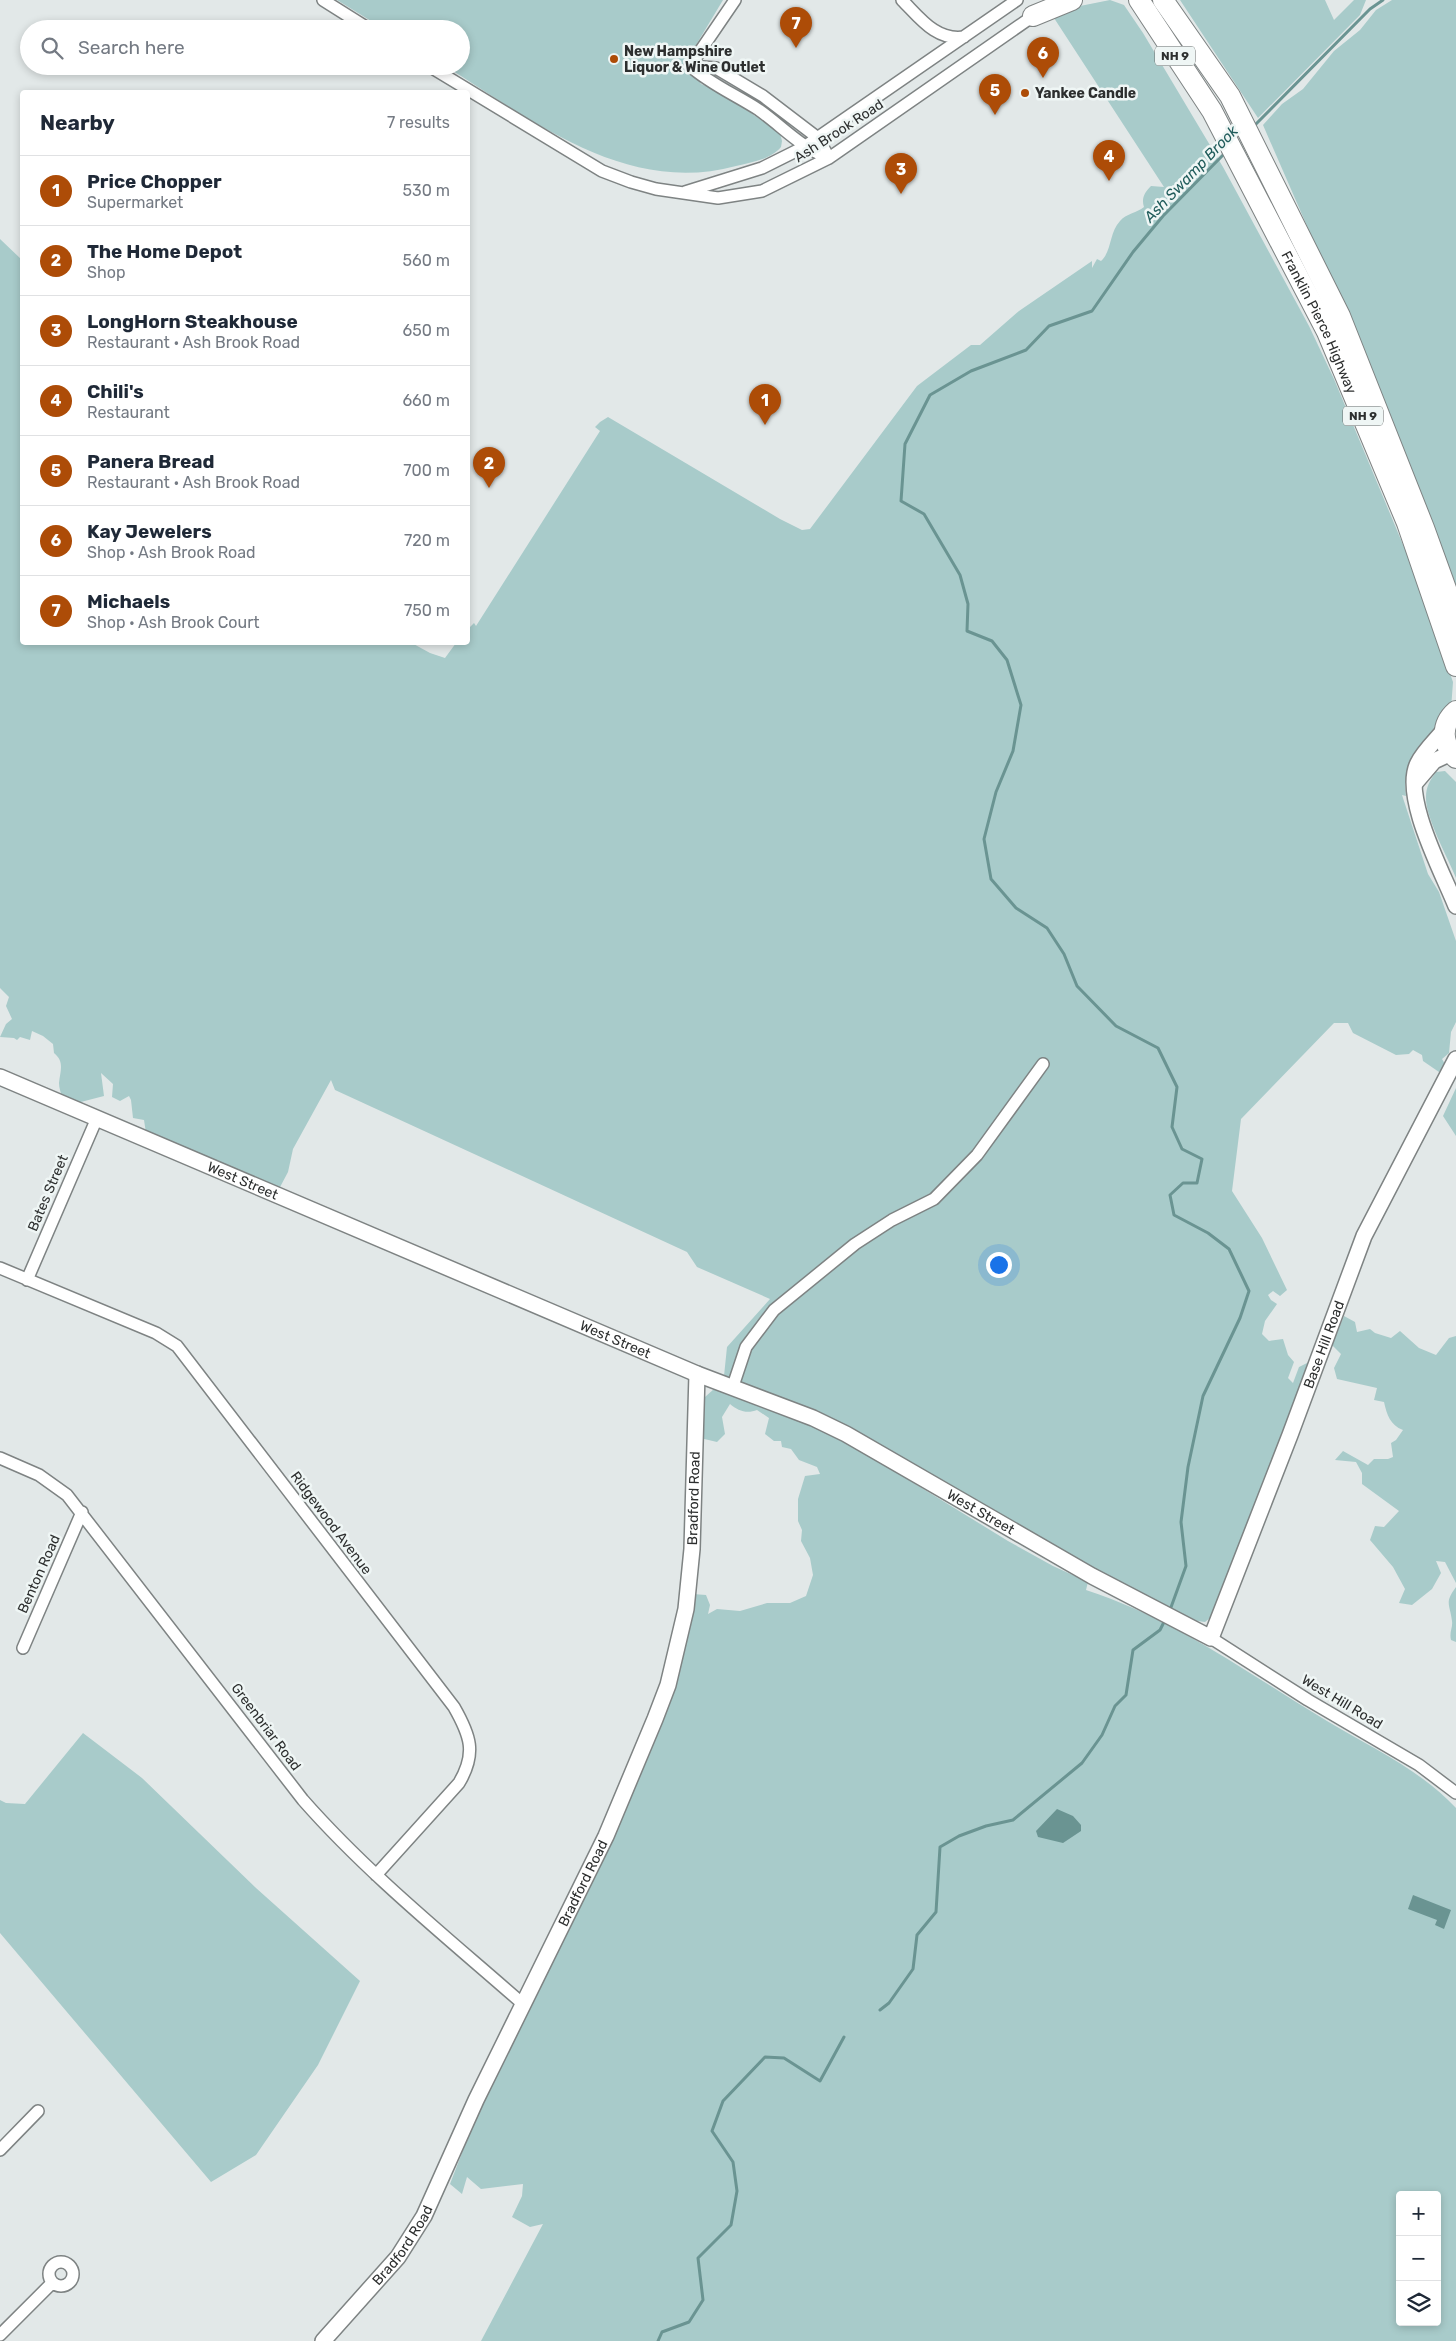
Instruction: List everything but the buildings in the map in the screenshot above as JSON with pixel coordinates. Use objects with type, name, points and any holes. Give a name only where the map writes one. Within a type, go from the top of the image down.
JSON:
[{"type":"highway","points":[[1033,16],[1072,0]]},
{"type":"highway","name":"Franklin Pierce Highway","points":[[1163,0],[1230,96],[1340,316],[1424,528],[1449,597],[1456,627]]},
{"type":"highway","name":"Franklin Pierce Highway","points":[[1138,3],[1212,112],[1327,332],[1407,523],[1456,666]]},
{"type":"highway","points":[[1453,756],[1445,742],[1445,730],[1451,715],[1456,711]]},
{"type":"street","points":[[323,0],[355,20]]},
{"type":"street","points":[[690,66],[735,0]]},
{"type":"street","points":[[902,0],[935,32],[948,38],[964,37]]},
{"type":"street","points":[[684,192],[762,168],[804,147],[1018,0]]},
{"type":"street","name":"Ash Brook Road","points":[[470,91],[602,171],[631,182],[718,198],[746,195],[783,182],[829,158],[1056,0]]},
{"type":"street","points":[[690,66],[716,68],[748,86],[818,138],[829,158]]},
{"type":"street","points":[[690,66],[703,77],[761,112],[804,147],[829,158]]},
{"type":"street","name":"Ash Brook Road","points":[[444,75],[469,90]]},
{"type":"street","points":[[1445,730],[1418,764],[1414,785],[1419,816],[1456,906]]},
{"type":"street","points":[[1414,785],[1434,760],[1453,756]]},
{"type":"street","name":"Base Hill Road","points":[[1211,1638],[1290,1435],[1364,1236],[1456,1059]]},
{"type":"street","points":[[733,1386],[746,1347],[774,1310],[855,1244],[892,1220],[934,1199],[977,1155],[1042,1064]]},
{"type":"street","name":"West Street","points":[[0,1077],[697,1374],[733,1386],[813,1418],[846,1434],[1092,1576],[1161,1610],[1211,1638]]},
{"type":"street","name":"Bates Street","points":[[27,1280],[97,1118]]},
{"type":"street","name":"Ridgewood Avenue","points":[[0,1268],[156,1333],[177,1346],[454,1707],[470,1746],[467,1770],[459,1783],[376,1875]]},
{"type":"street","name":"Bradford Road","points":[[323,2341],[398,2257],[424,2216],[476,2100],[606,1836],[668,1685],[687,1600],[692,1549],[697,1374]]},
{"type":"street","name":"Greenbriar Road","points":[[0,1458],[53,1484],[67,1495],[303,1800],[376,1875],[524,2005]]},
{"type":"street","name":"Benton Road","points":[[23,1648],[82,1512]]},
{"type":"street","name":"West Hill Road","points":[[1211,1638],[1308,1700],[1419,1765],[1456,1793]]},
{"type":"street","points":[[0,2150],[38,2111]]},
{"type":"street","points":[[0,2335],[52,2283]]},
{"type":"shaded area","points":[[337,0],[723,0],[693,50],[688,54],[690,66],[701,84],[722,93],[780,133],[781,147],[771,155],[760,160],[695,173],[656,171],[619,162],[582,148],[546,129],[459,75],[470,75],[470,20],[369,20]]},
{"type":"shaded area","points":[[1110,0],[1124,5],[1143,33],[1223,167],[1309,326],[1334,379],[1416,576],[1453,682],[1451,709],[1416,757],[1405,784],[1406,796],[1402,795],[1428,874],[1439,892],[1456,941],[1456,1022],[1451,1032],[1449,1053],[1442,1059],[1446,1066],[1439,1072],[1423,1061],[1422,1055],[1413,1050],[1409,1054],[1396,1055],[1353,1033],[1348,1023],[1334,1023],[1241,1119],[1232,1191],[1262,1238],[1287,1290],[1280,1296],[1273,1291],[1268,1295],[1277,1304],[1265,1321],[1262,1334],[1269,1341],[1283,1339],[1288,1355],[1294,1362],[1288,1378],[1293,1383],[1299,1367],[1311,1361],[1215,1614],[1205,1622],[1190,1620],[1029,1533],[946,1482],[894,1454],[724,1376],[727,1347],[770,1299],[697,1267],[687,1252],[335,1090],[331,1080],[293,1149],[288,1172],[279,1189],[251,1180],[245,1172],[205,1160],[146,1133],[144,1120],[133,1118],[129,1096],[120,1101],[112,1097],[113,1084],[101,1073],[104,1096],[73,1104],[63,1099],[59,1085],[61,1063],[54,1053],[53,1044],[43,1036],[32,1031],[30,1040],[20,1037],[17,1040],[0,1037],[6,1024],[12,1019],[6,1006],[9,997],[0,988],[0,239],[20,258],[20,645],[415,645],[445,658],[455,645],[470,645],[470,627],[474,623],[476,626],[600,431],[595,427],[608,417],[780,519],[802,530],[810,529],[917,386],[971,345],[980,345],[1019,311],[1092,261],[1092,268],[1097,259],[1101,261],[1105,257],[1116,226],[1120,221],[1144,207],[1144,195],[1151,186],[1164,187],[1054,18],[1080,6]]},
{"type":"shaded area","points":[[1180,0],[1325,0],[1334,20],[1354,0],[1366,0],[1360,15],[1258,118]]},
{"type":"shaded area","points":[[1392,0],[1456,0],[1456,595],[1396,429],[1263,125],[1282,104],[1303,89],[1334,51],[1360,30],[1376,10]]},
{"type":"shaded area","points":[[1445,771],[1456,782],[1456,878],[1433,826],[1427,805],[1426,793],[1430,781],[1436,772]]},
{"type":"shaded area","points":[[1456,1088],[1456,1136],[1443,1116]]},
{"type":"shaded area","points":[[1344,1316],[1355,1322],[1357,1332],[1370,1329],[1375,1333],[1391,1338],[1400,1331],[1419,1348],[1436,1355],[1449,1338],[1456,1336],[1456,1583],[1445,1562],[1436,1561],[1441,1573],[1432,1589],[1412,1605],[1399,1603],[1405,1589],[1393,1567],[1370,1540],[1375,1526],[1384,1527],[1399,1511],[1362,1484],[1362,1473],[1356,1462],[1335,1460],[1343,1451],[1368,1465],[1374,1459],[1393,1457],[1391,1443],[1396,1440],[1403,1430],[1390,1419],[1384,1402],[1374,1400],[1377,1388],[1337,1379],[1334,1368],[1341,1354],[1332,1345]]},
{"type":"shaded area","points":[[714,1389],[740,1395],[816,1423],[1008,1541],[1053,1566],[1088,1582],[1086,1590],[1149,1616],[1210,1648],[1411,1771],[1442,1794],[1456,1808],[1456,2341],[481,2341],[543,2224],[530,2227],[512,2217],[522,2196],[523,2184],[481,2189],[467,2177],[462,2194],[450,2184],[485,2093],[543,1973],[561,1946],[611,1842],[693,1594],[706,1595],[710,1605],[708,1614],[717,1609],[740,1611],[767,1603],[790,1603],[806,1596],[813,1575],[810,1558],[801,1541],[802,1530],[798,1521],[798,1499],[805,1476],[820,1474],[817,1467],[799,1460],[791,1449],[782,1447],[781,1441],[774,1441],[765,1434],[769,1418],[757,1410],[743,1411],[730,1404],[722,1417],[725,1434],[717,1442],[700,1438],[705,1397]]},
{"type":"shaded area","points":[[1456,1587],[1456,1642],[1451,1640],[1450,1635],[1452,1623],[1449,1600]]},
{"type":"shaded area","points":[[83,1733],[142,1778],[256,1888],[360,1981],[318,2065],[256,2155],[211,2182],[0,1933],[0,1800],[6,1803],[25,1804]]},
{"type":"shaded area","points":[[1057,1809],[1073,1816],[1081,1825],[1081,1831],[1063,1843],[1038,1837],[1036,1831]]},
{"type":"shaded area","points":[[1413,1895],[1451,1910],[1444,1929],[1435,1925],[1437,1920],[1408,1909]]},
{"type":"waterway","name":"Ash Swamp Brook","points":[[1253,127],[1370,9],[1383,0]]},
{"type":"waterway","name":"Ash Swamp Brook","points":[[1170,1610],[1186,1566],[1181,1522],[1188,1467],[1203,1396],[1240,1318],[1249,1291],[1229,1249],[1208,1233],[1174,1215],[1170,1195],[1183,1183],[1197,1183],[1202,1159],[1182,1149],[1172,1127],[1177,1087],[1158,1048],[1116,1026],[1077,986],[1064,954],[1047,928],[1016,908],[991,879],[984,839],[996,792],[1013,751],[1021,705],[1007,660],[992,641],[967,631],[968,604],[960,575],[924,514],[901,501],[905,444],[930,395],[971,371],[1026,350],[1049,326],[1092,311],[1133,252],[1163,216],[1226,152]]},
{"type":"waterway","name":"Ash Swamp Brook","points":[[880,2010],[889,2003],[913,1969],[917,1935],[936,1912],[940,1847],[959,1836],[986,1826],[1013,1820],[1082,1763],[1102,1735],[1115,1706],[1126,1695],[1133,1650],[1160,1630],[1166,1618]]},
{"type":"waterway","name":"Ash Swamp Brook","points":[[658,2341],[662,2332],[689,2322],[703,2300],[698,2258],[731,2225],[737,2191],[733,2162],[712,2131],[723,2101],[765,2057],[784,2058],[820,2081],[844,2037]]},
{"type":"place","name":"Michaels","points":[[796,48]]},
{"type":"place","name":"New Hampshire Liquor & Wine Outlet","points":[[614,59]]},
{"type":"place","name":"Kay Jewelers","points":[[1043,78]]},
{"type":"place","name":"Yankee Candle","points":[[1025,93]]},
{"type":"place","name":"Panera Bread","points":[[995,115]]},
{"type":"place","name":"Chili's","points":[[1109,181]]},
{"type":"place","name":"LongHorn Steakhouse","points":[[901,194]]},
{"type":"place","name":"Price Chopper","points":[[765,425]]},
{"type":"place","name":"The Home Depot","points":[[489,488]]}]
